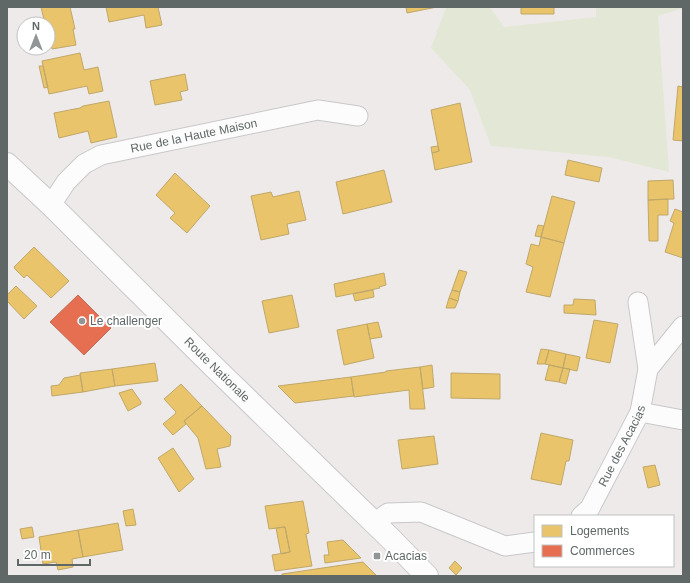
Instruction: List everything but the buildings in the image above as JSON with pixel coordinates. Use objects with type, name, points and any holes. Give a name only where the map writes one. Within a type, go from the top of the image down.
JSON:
[{"type":"main road","name":"Route Nationale","points":[[7,164],[51,205],[427,576]]},
{"type":"street","name":"Rue de la Haute Maison","points":[[51,205],[66,182],[84,164],[101,155],[318,110],[358,116]]},
{"type":"street","name":"Rue des Acacias","points":[[582,515],[590,508],[640,412],[648,368],[638,302]]},
{"type":"street","name":"Rue des Acacias","points":[[648,368],[683,326]]},
{"type":"street","points":[[640,412],[683,420]]},
{"type":"street","points":[[374,523],[388,513],[421,512],[505,546],[534,542]]},
{"type":"green space","points":[[446,7],[490,7],[504,27],[596,17],[596,7],[683,7],[658,16],[669,172],[608,157],[491,146],[470,90],[431,48]]},
{"type":"place","name":"Le challenger","points":[[82,321]]},
{"type":"place","name":"Acacias","points":[[377,556]]}]
